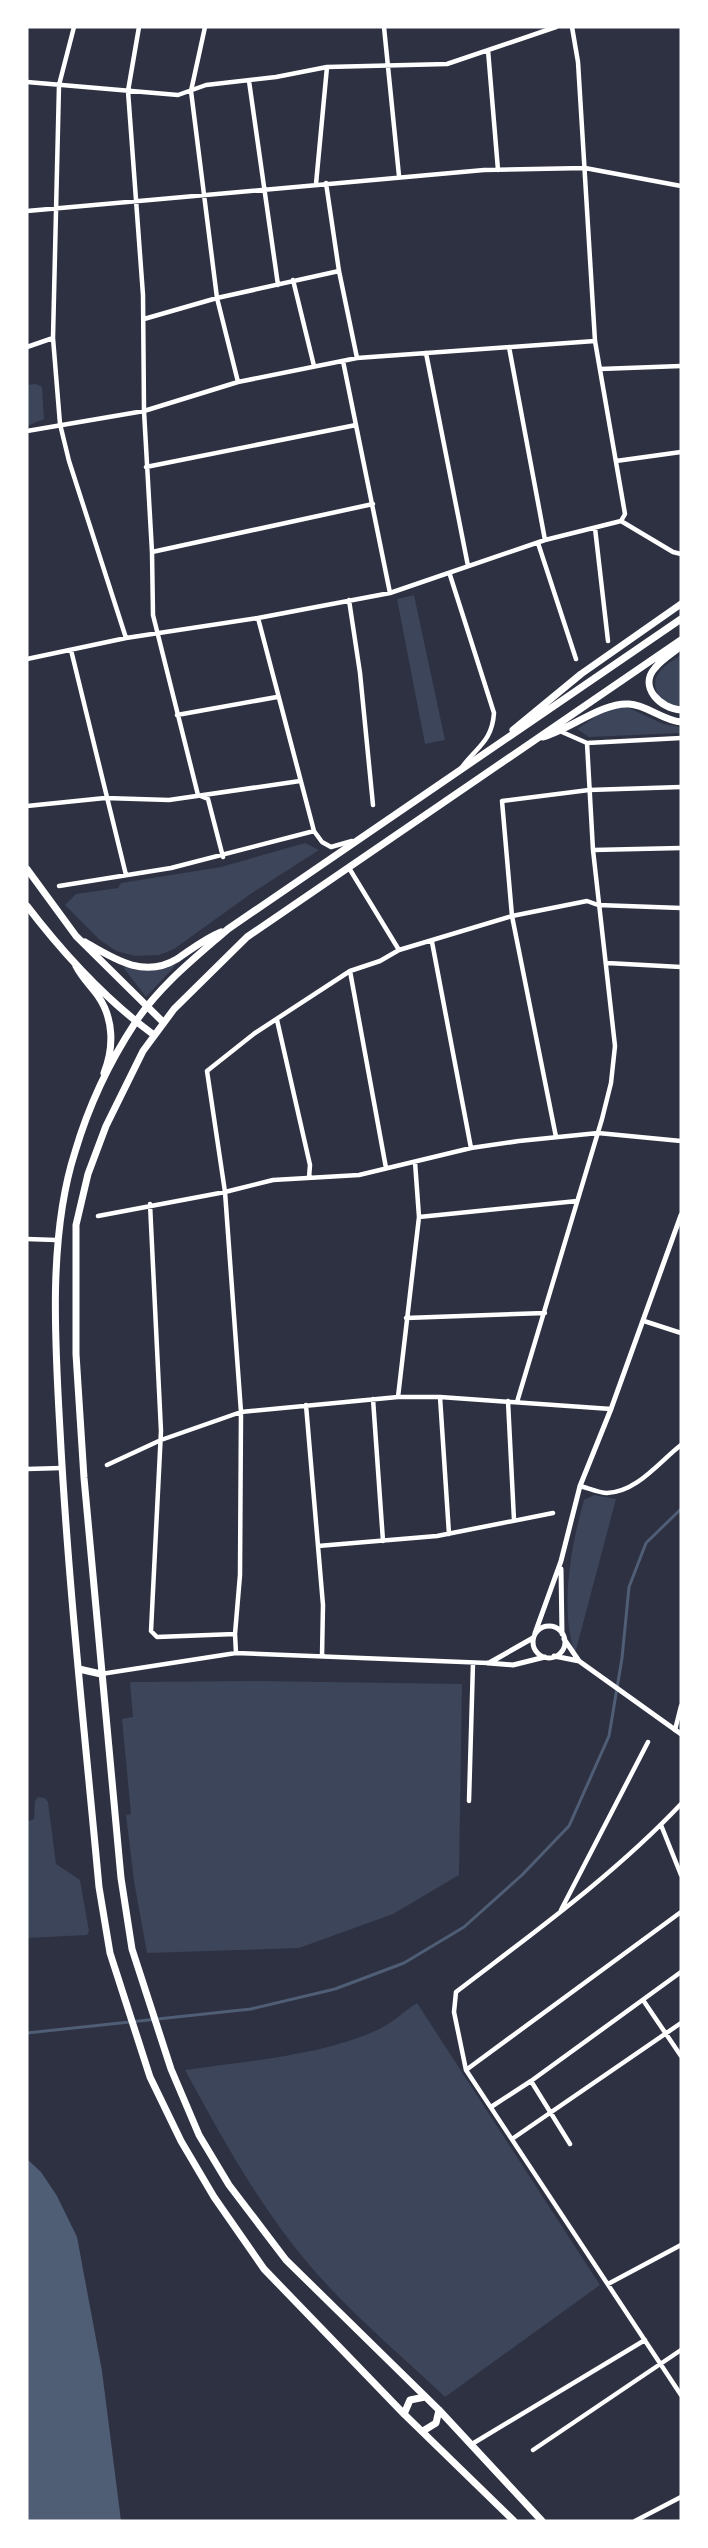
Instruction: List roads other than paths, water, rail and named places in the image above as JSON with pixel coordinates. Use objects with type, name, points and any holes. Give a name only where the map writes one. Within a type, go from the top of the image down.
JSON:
[{"type":"main road","points":[[484,754],[574,680],[681,604]]},
{"type":"main road","points":[[92,1106],[136,1022],[188,963],[228,929],[681,619]]},
{"type":"main road","points":[[542,2521],[472,2444],[286,2260],[229,2185],[199,2135],[171,2069],[132,1949],[121,1878],[101,1674],[76,1365],[76,1225],[88,1174],[106,1126],[126,1083],[154,1035],[163,1022],[247,937],[681,640]]},
{"type":"main road","points":[[681,646],[653,669],[649,688],[657,701],[666,707],[681,710]]},
{"type":"main road","points":[[535,740],[562,732],[613,705],[639,706],[667,721],[681,722]]},
{"type":"main road","points":[[27,869],[76,936],[163,1022]]},
{"type":"main road","points":[[27,906],[72,959],[136,1022],[154,1035]]},
{"type":"main road","points":[[76,936],[124,964],[150,967],[175,960],[206,938],[228,929]]},
{"type":"main road","points":[[72,959],[103,1004],[111,1031],[109,1059],[74,1152],[57,1240],[56,1353],[62,1468],[79,1669],[99,1887],[110,1953],[150,2077],[197,2169],[264,2269],[404,2414],[513,2521]]},
{"type":"main road","points":[[79,1669],[101,1674]]},
{"type":"main road","points":[[404,2414],[410,2400],[425,2397]]},
{"type":"main road","points":[[423,2432],[436,2423],[438,2410]]},
{"type":"street","points":[[74,27],[59,85],[53,338],[60,424],[69,461],[126,638]]},
{"type":"street","points":[[140,27],[128,91],[144,319],[146,467],[156,635],[198,795]]},
{"type":"street","points":[[205,27],[191,91],[217,298],[238,382]]},
{"type":"street","points":[[384,27],[399,176]]},
{"type":"street","points":[[27,82],[178,95],[206,85],[249,81],[327,67],[447,64],[556,27]]},
{"type":"street","points":[[27,659],[126,638],[258,618],[390,593],[450,575],[468,566],[545,540],[621,521],[626,514],[595,341],[578,62],[572,27]]},
{"type":"street","points":[[488,50],[498,170]]},
{"type":"street","points":[[316,184],[327,67]]},
{"type":"street","points":[[249,81],[278,285]]},
{"type":"street","points":[[27,211],[399,176],[498,170],[585,168],[681,186]]},
{"type":"street","points":[[326,183],[339,271],[357,358]]},
{"type":"street","points":[[144,319],[217,298],[339,271]]},
{"type":"street","points":[[293,280],[314,366]]},
{"type":"street","points":[[27,347],[53,338]]},
{"type":"street","points":[[27,431],[144,411],[238,382],[357,358],[595,341]]},
{"type":"street","points":[[509,347],[545,540]]},
{"type":"street","points":[[426,353],[468,566]]},
{"type":"street","points":[[343,361],[390,593]]},
{"type":"street","points":[[600,369],[681,366]]},
{"type":"street","points":[[146,467],[356,426]]},
{"type":"street","points":[[616,461],[681,452]]},
{"type":"street","points":[[152,552],[373,504]]},
{"type":"street","points":[[621,521],[673,552],[681,554]]},
{"type":"street","points":[[595,528],[608,641]]},
{"type":"street","points":[[538,543],[576,659]]},
{"type":"street","points":[[450,575],[494,713],[493,729],[484,744],[461,768]]},
{"type":"street","points":[[349,600],[360,673],[373,805]]},
{"type":"street","points":[[258,618],[314,831],[322,842],[331,847],[339,847],[357,839]]},
{"type":"street","points":[[71,650],[105,798],[126,875]]},
{"type":"street","points":[[177,715],[277,697]]},
{"type":"street","points":[[562,732],[587,743],[681,738]]},
{"type":"street","points":[[517,1402],[598,1133],[611,1083],[615,1046],[607,963],[598,905],[587,743]]},
{"type":"street","points":[[27,806],[105,798],[169,800],[300,781]]},
{"type":"street","points":[[556,1137],[512,916],[502,801],[589,790],[681,787]]},
{"type":"street","points":[[198,795],[208,799],[223,857]]},
{"type":"street","points":[[59,886],[223,857],[314,831]]},
{"type":"street","points":[[593,850],[681,849]]},
{"type":"street","points":[[349,868],[399,950]]},
{"type":"street","points":[[236,1653],[235,1634],[240,1575],[241,1412],[225,1192],[207,1071],[350,971],[380,961],[399,950],[432,942],[512,916],[587,901],[598,905],[681,908]]},
{"type":"street","points":[[432,942],[471,1148]]},
{"type":"street","points":[[607,963],[681,967]]},
{"type":"street","points":[[350,971],[386,1168]]},
{"type":"street","points":[[277,1020],[310,1165],[309,1178]]},
{"type":"street","points":[[98,1216],[150,1204],[225,1192],[273,1180],[359,1175],[471,1148],[556,1137],[598,1133],[681,1141]]},
{"type":"street","points":[[398,1397],[419,1216],[415,1162]]},
{"type":"street","points":[[419,1216],[577,1200]]},
{"type":"street","points":[[150,1204],[161,1440],[151,1631],[157,1637],[235,1634]]},
{"type":"street","points":[[545,1657],[537,1652],[535,1635],[561,1561],[580,1486],[644,1321],[681,1215]]},
{"type":"street","points":[[27,1239],[57,1240]]},
{"type":"street","points":[[406,1318],[545,1313]]},
{"type":"street","points":[[644,1321],[681,1333]]},
{"type":"street","points":[[107,1465],[161,1440],[241,1412],[398,1397],[440,1396],[611,1409]]},
{"type":"street","points":[[440,1396],[449,1534]]},
{"type":"street","points":[[373,1400],[383,1541]]},
{"type":"street","points":[[508,1401],[514,1520]]},
{"type":"street","points":[[306,1405],[322,1605],[322,1656]]},
{"type":"street","points":[[580,1486],[606,1493],[624,1490],[640,1481],[681,1445]]},
{"type":"street","points":[[27,1469],[62,1468]]},
{"type":"street","points":[[318,1546],[449,1534],[553,1514]]},
{"type":"street","points":[[554,1656],[561,1651],[563,1637],[560,1608],[561,1561]]},
{"type":"street","points":[[488,1663],[547,1626],[556,1628],[571,1653],[579,1661],[678,1732],[681,1706]]},
{"type":"street","points":[[101,1674],[236,1653],[513,1665],[554,1656],[579,1661]]},
{"type":"street","points":[[469,1801],[473,1663]]},
{"type":"street","points":[[560,1913],[648,1742]]},
{"type":"street","points":[[681,1804],[661,1825],[560,1913],[456,1992],[454,2013],[466,2070],[681,2395]]},
{"type":"street","points":[[661,1825],[681,1875]]},
{"type":"street","points":[[466,2070],[681,1912]]},
{"type":"street","points":[[491,2107],[531,2081],[681,1972]]},
{"type":"street","points":[[643,2000],[681,2056]]},
{"type":"street","points":[[512,2139],[681,2023]]},
{"type":"street","points":[[531,2081],[570,2144]]},
{"type":"street","points":[[608,2284],[681,2245]]},
{"type":"street","points":[[472,2444],[645,2340]]},
{"type":"street","points":[[533,2450],[660,2362],[681,2350]]},
{"type":"street","points":[[635,2521],[681,2497]]},
{"type":"waterway","points":[[27,2033],[251,2009],[335,1989],[404,1963],[464,1927],[522,1875],[569,1826],[609,1736],[622,1658],[629,1587],[646,1543],[681,1509]]}]
